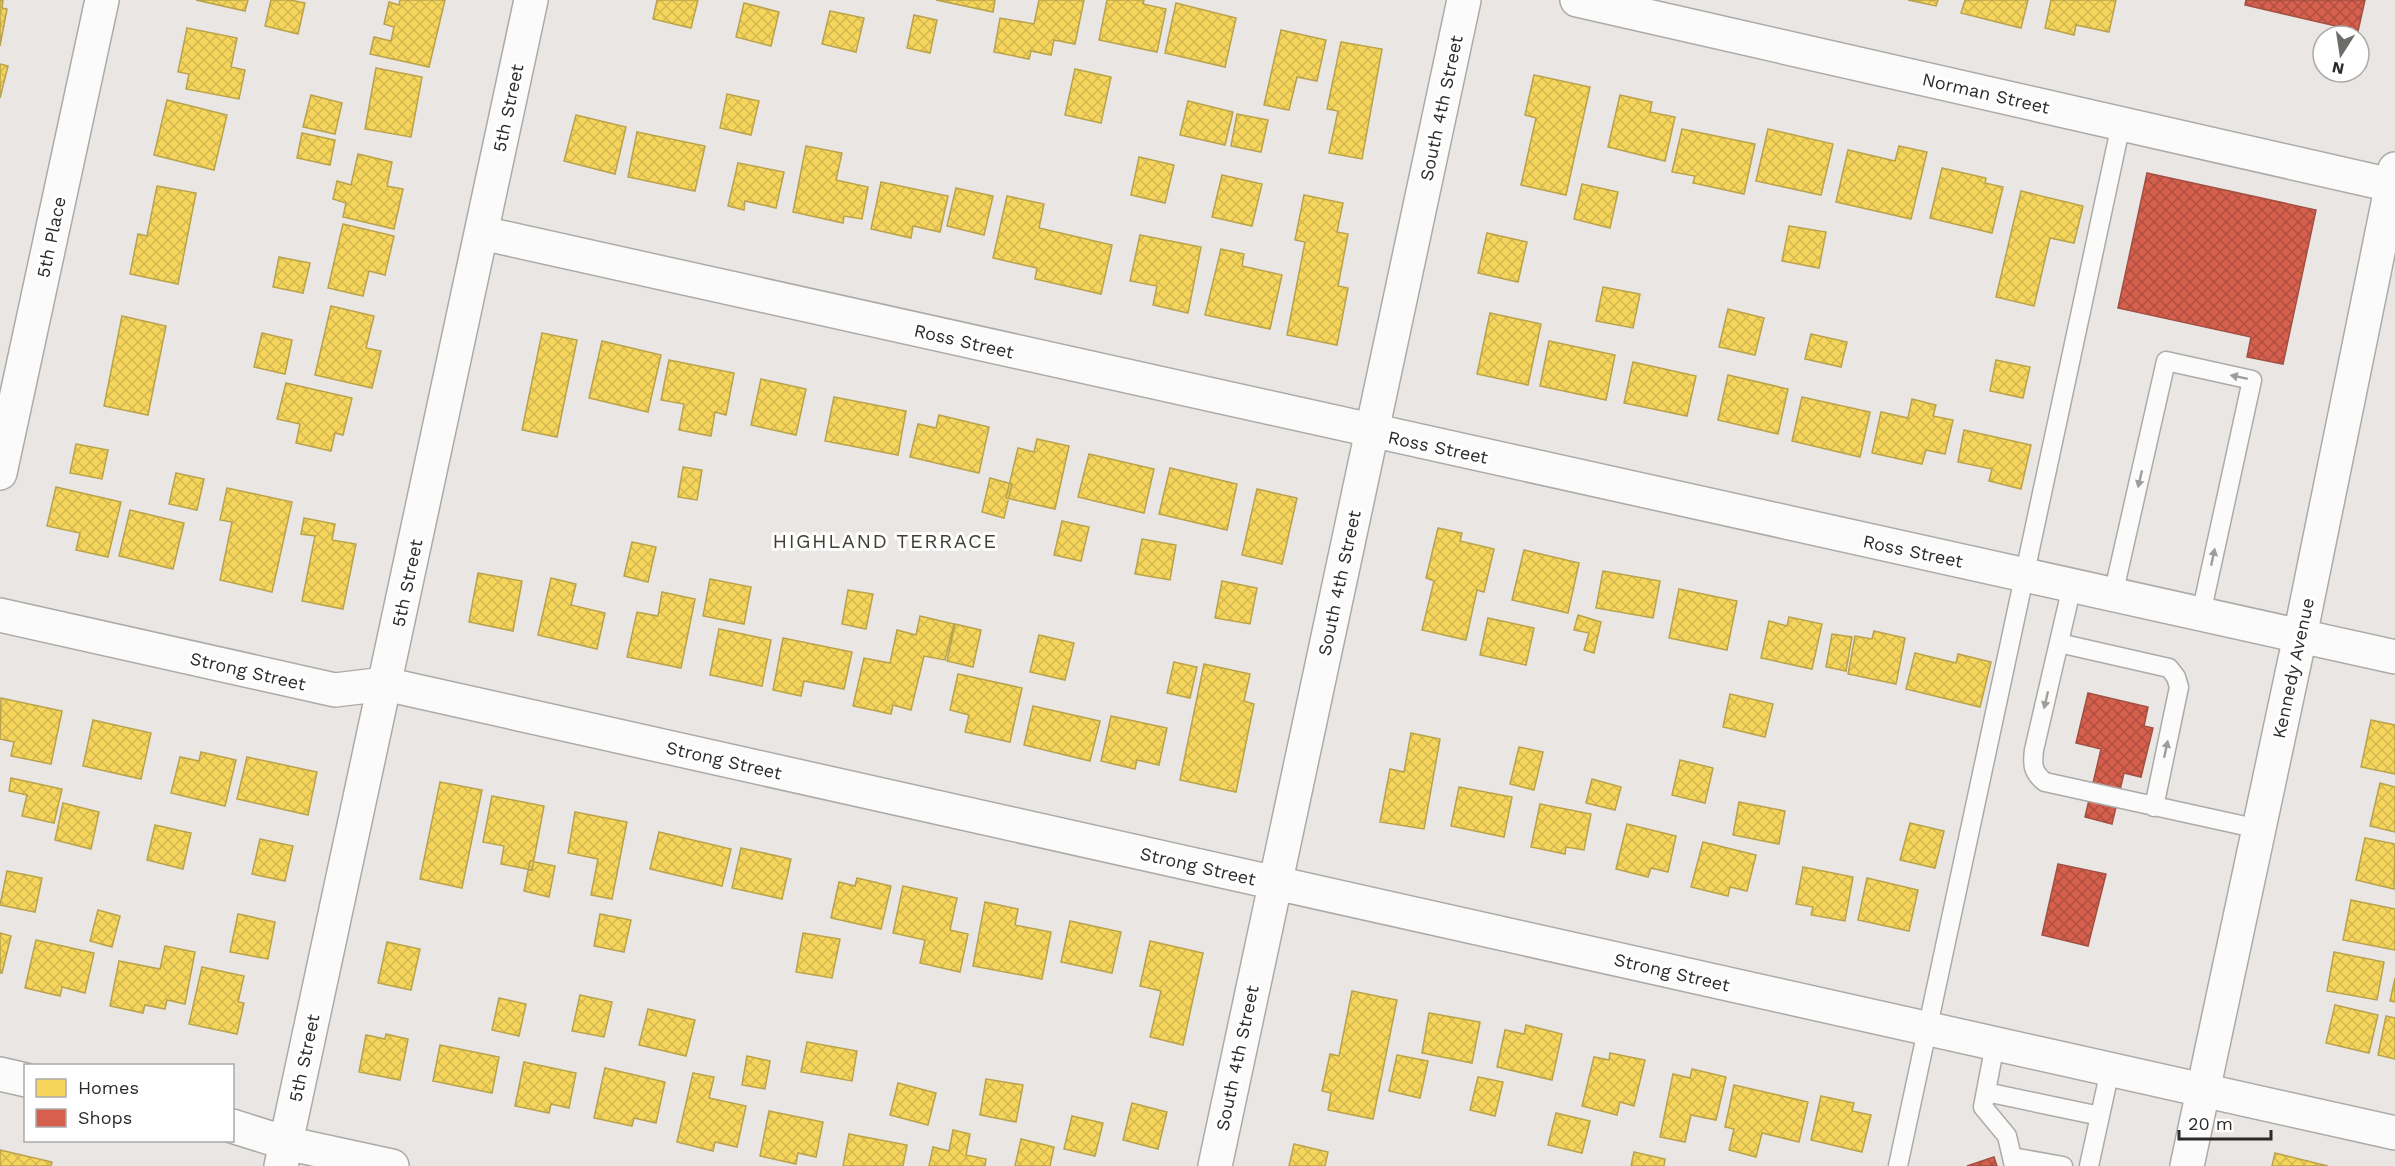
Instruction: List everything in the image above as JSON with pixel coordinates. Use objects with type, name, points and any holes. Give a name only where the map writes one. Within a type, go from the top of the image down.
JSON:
[{"type":"street","name":"5th Place","points":[[0,473],[102,0]]},
{"type":"street","name":"5th Street","points":[[283,1154],[531,0]]},
{"type":"street","name":"South 4th Street","points":[[1215,1166],[1464,0]]},
{"type":"street","name":"Norman Street","points":[[1577,0],[2121,124],[2394,180]]},
{"type":"street","name":"Kennedy Avenue","points":[[2187,1166],[2394,180]]},
{"type":"street","name":"Ross Street","points":[[482,233],[2395,657]]},
{"type":"street","name":"Strong Street","points":[[0,615],[335,690],[385,684],[2395,1133]]},
{"type":"street","points":[[0,1074],[24,1080]]},
{"type":"street","points":[[234,1127],[283,1154],[392,1166]]},
{"type":"lane","points":[[1898,1166],[2121,124]]},
{"type":"lane","points":[[2113,595],[2166,362],[2252,380],[2201,614]]},
{"type":"lane","points":[[2072,586],[2034,750],[2032,763],[2036,775],[2045,782],[2259,829]]},
{"type":"lane","points":[[2059,643],[2169,668],[2176,676],[2179,687],[2154,807]]},
{"type":"lane","points":[[1995,1044],[1983,1107],[2007,1136],[2013,1162],[2063,1166]]},
{"type":"lane","points":[[2089,1166],[2110,1070]]},
{"type":"lane","points":[[1986,1092],[2100,1116]]},
{"type":"building: Homes","points":[[0,0],[3,0],[2,8],[7,9],[0,46]]},
{"type":"building: Homes","points":[[196,0],[248,0],[245,11]]},
{"type":"building: Homes","points":[[271,0],[305,3],[298,34],[265,26]]},
{"type":"building: Homes","points":[[400,0],[445,0],[429,67],[370,54],[374,37],[391,41],[394,27],[384,24],[389,2],[399,5]]},
{"type":"building: Homes","points":[[657,0],[698,0],[691,28],[653,19]]},
{"type":"building: Homes","points":[[936,0],[995,0],[993,12]]},
{"type":"building: Homes","points":[[1039,0],[1084,0],[1075,44],[1054,40],[1051,55],[1031,51],[1029,59],[994,52],[1000,18],[1034,24]]},
{"type":"building: Homes","points":[[1107,0],[1144,0],[1143,4],[1166,9],[1157,52],[1099,40]]},
{"type":"building: Homes","points":[[1908,0],[1938,0],[1936,6]]},
{"type":"building: Homes","points":[[1965,0],[2028,0],[2021,28],[1961,13]]},
{"type":"building: Homes","points":[[2051,0],[2116,0],[2109,32],[2076,25],[2074,35],[2045,28]]},
{"type":"building: Homes","points":[[744,3],[779,12],[771,46],[736,37]]},
{"type":"building: Homes","points":[[1176,3],[1236,18],[1225,67],[1165,53]]},
{"type":"building: Homes","points":[[830,11],[864,18],[856,52],[822,44]]},
{"type":"building: Homes","points":[[914,15],[937,20],[930,53],[907,48]]},
{"type":"building: Homes","points":[[187,28],[237,38],[231,67],[245,70],[239,99],[186,89],[189,74],[178,72]]},
{"type":"building: Homes","points":[[1281,30],[1326,40],[1317,81],[1297,77],[1289,110],[1264,105]]},
{"type":"building: Homes","points":[[1341,42],[1382,49],[1362,159],[1329,153],[1338,111],[1327,109]]},
{"type":"building: Homes","points":[[0,64],[8,66],[0,98]]},
{"type":"building: Homes","points":[[376,68],[422,77],[411,137],[365,129]]},
{"type":"building: Homes","points":[[1075,69],[1111,77],[1101,123],[1065,115]]},
{"type":"building: Homes","points":[[1534,75],[1590,87],[1566,195],[1521,185],[1536,118],[1525,115]]},
{"type":"building: Homes","points":[[727,94],[759,101],[751,135],[720,128]]},
{"type":"building: Homes","points":[[311,95],[342,103],[335,134],[303,127]]},
{"type":"building: Homes","points":[[1620,95],[1652,102],[1650,112],[1675,117],[1665,161],[1608,147]]},
{"type":"building: Homes","points":[[167,100],[227,115],[214,170],[154,155]]},
{"type":"building: Homes","points":[[1188,101],[1233,112],[1225,145],[1180,135]]},
{"type":"building: Homes","points":[[1237,114],[1268,120],[1261,152],[1231,146]]},
{"type":"building: Homes","points":[[576,115],[626,127],[615,174],[564,161]]},
{"type":"building: Homes","points":[[1682,129],[1755,144],[1744,194],[1693,183],[1695,176],[1672,172]]},
{"type":"building: Homes","points":[[1768,129],[1833,144],[1821,195],[1756,181]]},
{"type":"building: Homes","points":[[637,132],[705,146],[695,191],[628,177]]},
{"type":"building: Homes","points":[[302,133],[335,140],[330,165],[297,158]]},
{"type":"building: Homes","points":[[806,146],[842,153],[836,180],[868,187],[862,219],[844,216],[843,223],[793,212]]},
{"type":"building: Homes","points":[[1899,146],[1927,152],[1911,219],[1836,202],[1848,150],[1895,161]]},
{"type":"building: Homes","points":[[358,154],[392,162],[387,186],[403,189],[394,229],[343,217],[346,203],[333,199],[337,181],[351,185]]},
{"type":"building: Homes","points":[[1139,157],[1174,165],[1165,203],[1131,195]]},
{"type":"building: Homes","points":[[738,163],[784,172],[776,208],[745,201],[744,210],[728,206]]},
{"type":"building: Homes","points":[[1942,168],[1986,178],[1985,183],[2003,187],[1992,233],[1930,218]]},
{"type":"building: Homes","points":[[1222,175],[1262,184],[1252,226],[1212,217]]},
{"type":"building: Homes","points":[[881,182],[948,196],[940,232],[913,226],[911,238],[871,229]]},
{"type":"building: Homes","points":[[1582,184],[1618,192],[1610,228],[1574,219]]},
{"type":"building: Homes","points":[[157,186],[196,193],[178,284],[130,274],[138,234],[147,236]]},
{"type":"building: Homes","points":[[956,188],[993,196],[984,235],[947,226]]},
{"type":"building: Homes","points":[[2021,191],[2083,206],[2074,243],[2050,238],[2034,306],[1996,297]]},
{"type":"building: Homes","points":[[1304,195],[1343,203],[1337,232],[1348,234],[1338,286],[1348,288],[1337,345],[1287,335],[1305,242],[1295,240]]},
{"type":"building: Homes","points":[[1007,196],[1044,204],[1039,228],[1112,245],[1101,294],[1035,279],[1037,268],[993,258]]},
{"type":"building: Homes","points":[[343,224],[394,236],[385,275],[369,271],[363,296],[328,288]]},
{"type":"building: Homes","points":[[1789,226],[1826,232],[1819,268],[1782,261]]},
{"type":"building: Homes","points":[[1487,233],[1527,242],[1518,282],[1478,273]]},
{"type":"building: Homes","points":[[1140,235],[1201,247],[1188,313],[1153,305],[1157,286],[1130,281]]},
{"type":"building: Homes","points":[[1221,249],[1244,254],[1242,266],[1282,275],[1270,329],[1205,315]]},
{"type":"building: Homes","points":[[279,257],[310,263],[303,293],[273,287]]},
{"type":"building: Homes","points":[[1603,287],[1640,294],[1633,328],[1596,321]]},
{"type":"building: Homes","points":[[331,306],[374,316],[366,348],[381,351],[372,388],[315,375]]},
{"type":"building: Homes","points":[[1728,309],[1764,318],[1755,355],[1719,347]]},
{"type":"building: Homes","points":[[1490,313],[1541,324],[1528,385],[1477,374]]},
{"type":"building: Homes","points":[[122,316],[166,326],[148,415],[104,406]]},
{"type":"building: Homes","points":[[262,333],[292,340],[285,374],[254,367]]},
{"type":"building: Homes","points":[[542,333],[577,340],[557,437],[522,430]]},
{"type":"building: Homes","points":[[1811,334],[1847,342],[1841,367],[1805,359]]},
{"type":"building: Homes","points":[[602,341],[661,355],[648,412],[589,398]]},
{"type":"building: Homes","points":[[1549,341],[1615,355],[1606,400],[1540,386]]},
{"type":"building: Homes","points":[[669,360],[734,373],[726,415],[715,412],[711,436],[679,430],[684,404],[661,400]]},
{"type":"building: Homes","points":[[1996,360],[2030,367],[2023,398],[1990,391]]},
{"type":"building: Homes","points":[[1633,362],[1696,376],[1687,416],[1624,403]]},
{"type":"building: Homes","points":[[1728,375],[1788,389],[1778,434],[1718,420]]},
{"type":"building: Homes","points":[[761,379],[806,389],[796,435],[751,425]]},
{"type":"building: Homes","points":[[286,383],[352,398],[343,435],[335,433],[331,451],[296,443],[300,424],[277,419]]},
{"type":"building: Homes","points":[[834,397],[906,411],[898,455],[825,441]]},
{"type":"building: Homes","points":[[1802,397],[1870,412],[1860,457],[1792,441]]},
{"type":"building: Homes","points":[[1912,399],[1936,405],[1933,416],[1953,420],[1945,454],[1926,450],[1922,464],[1872,453],[1881,412],[1908,418]]},
{"type":"building: Homes","points":[[939,415],[989,427],[979,473],[910,457],[918,424],[936,428]]},
{"type":"building: Homes","points":[[1964,430],[2031,445],[2021,489],[1989,481],[1992,469],[1958,462]]},
{"type":"building: Homes","points":[[1037,439],[1069,446],[1055,509],[1006,498],[1018,448],[1034,452]]},
{"type":"building: Homes","points":[[76,444],[108,450],[102,479],[70,473]]},
{"type":"building: Homes","points":[[1089,454],[1154,469],[1144,513],[1078,497]]},
{"type":"building: Homes","points":[[683,467],[702,470],[697,500],[678,497]]},
{"type":"building: Homes","points":[[1170,468],[1237,484],[1227,530],[1159,514]]},
{"type":"building: Homes","points":[[176,473],[204,479],[197,510],[169,504]]},
{"type":"building: Homes","points":[[990,478],[1012,484],[1004,518],[982,512]]},
{"type":"building: Homes","points":[[56,487],[121,502],[108,557],[76,550],[80,533],[47,526]]},
{"type":"building: Homes","points":[[227,488],[292,502],[272,592],[220,580],[232,522],[220,520]]},
{"type":"building: Homes","points":[[1257,489],[1297,498],[1282,564],[1242,555]]},
{"type":"building: Homes","points":[[130,510],[184,523],[173,569],[119,556]]},
{"type":"building: Homes","points":[[304,518],[335,524],[332,540],[356,544],[343,609],[302,601],[315,536],[301,534]]},
{"type":"building: Homes","points":[[1062,521],[1089,527],[1081,561],[1054,555]]},
{"type":"building: Homes","points":[[1438,528],[1462,533],[1460,541],[1494,549],[1484,592],[1477,590],[1466,640],[1422,630],[1434,581],[1426,578]]},
{"type":"building: Homes","points":[[1142,539],[1176,545],[1170,580],[1135,574]]},
{"type":"building: Homes","points":[[632,542],[656,547],[648,582],[624,576]]},
{"type":"building: Homes","points":[[1524,550],[1579,563],[1568,613],[1512,600]]},
{"type":"building: Homes","points":[[1603,571],[1660,581],[1653,618],[1596,608]]},
{"type":"building: Homes","points":[[478,573],[522,581],[513,631],[469,622]]},
{"type":"building: Homes","points":[[551,578],[576,584],[571,605],[605,613],[597,649],[538,635]]},
{"type":"building: Homes","points":[[710,579],[751,587],[744,624],[703,616]]},
{"type":"building: Homes","points":[[1222,581],[1257,588],[1250,624],[1215,618]]},
{"type":"building: Homes","points":[[1679,589],[1737,601],[1727,650],[1669,638]]},
{"type":"building: Homes","points":[[848,590],[873,594],[866,629],[842,624]]},
{"type":"building: Homes","points":[[662,592],[695,599],[681,668],[627,657],[637,612],[658,616]]},
{"type":"building: Homes","points":[[1578,615],[1601,622],[1594,653],[1584,650],[1589,633],[1574,630]]},
{"type":"building: Homes","points":[[920,616],[954,624],[945,660],[924,656],[911,710],[893,705],[891,714],[853,706],[864,658],[890,663],[897,630],[916,635]]},
{"type":"building: Homes","points":[[1789,617],[1822,624],[1812,669],[1761,658],[1769,621],[1787,626]]},
{"type":"building: Homes","points":[[1488,618],[1534,628],[1526,665],[1480,655]]},
{"type":"building: Homes","points":[[955,624],[981,630],[973,667],[947,661]]},
{"type":"building: Homes","points":[[719,629],[771,640],[762,686],[710,675]]},
{"type":"building: Homes","points":[[1874,631],[1905,638],[1896,684],[1848,674],[1855,636],[1872,639]]},
{"type":"building: Homes","points":[[1832,634],[1852,637],[1846,671],[1826,667]]},
{"type":"building: Homes","points":[[1039,635],[1074,643],[1065,680],[1030,672]]},
{"type":"building: Homes","points":[[783,638],[852,652],[844,689],[804,681],[801,696],[773,690]]},
{"type":"building: Homes","points":[[1915,653],[1956,663],[1958,654],[1991,662],[1980,707],[1906,689]]},
{"type":"building: Homes","points":[[1174,662],[1197,667],[1190,698],[1167,693]]},
{"type":"building: Homes","points":[[1204,664],[1250,674],[1244,701],[1254,704],[1236,792],[1180,780]]},
{"type":"building: Homes","points":[[958,674],[1022,688],[1010,742],[965,732],[969,715],[950,710]]},
{"type":"building: Homes","points":[[1730,694],[1773,704],[1765,737],[1723,727]]},
{"type":"building: Homes","points":[[1,698],[62,711],[51,764],[11,756],[14,742],[0,739]]},
{"type":"building: Homes","points":[[1033,706],[1100,721],[1090,761],[1024,745]]},
{"type":"building: Homes","points":[[1111,716],[1167,728],[1159,765],[1137,760],[1135,769],[1101,761]]},
{"type":"building: Homes","points":[[93,720],[151,733],[141,779],[83,766]]},
{"type":"building: Homes","points":[[2371,720],[2395,725],[2395,774],[2361,767]]},
{"type":"building: Homes","points":[[1411,733],[1440,739],[1424,829],[1380,822],[1390,769],[1404,772]]},
{"type":"building: Homes","points":[[1519,747],[1543,752],[1534,790],[1510,784]]},
{"type":"building: Homes","points":[[201,752],[236,760],[225,806],[171,793],[180,757],[199,761]]},
{"type":"building: Homes","points":[[247,757],[317,772],[308,815],[237,799]]},
{"type":"building: Homes","points":[[1680,760],[1713,768],[1705,803],[1672,795]]},
{"type":"building: Homes","points":[[11,778],[62,789],[54,823],[22,816],[27,795],[9,791]]},
{"type":"building: Homes","points":[[1592,779],[1621,787],[1615,810],[1586,803]]},
{"type":"building: Homes","points":[[440,782],[482,790],[462,888],[420,879]]},
{"type":"building: Homes","points":[[2380,783],[2395,787],[2395,832],[2370,826]]},
{"type":"building: Homes","points":[[1459,787],[1512,797],[1504,837],[1451,826]]},
{"type":"building: Homes","points":[[492,796],[544,806],[532,870],[501,864],[504,846],[483,842]]},
{"type":"building: Homes","points":[[1739,802],[1785,811],[1779,844],[1733,835]]},
{"type":"building: Homes","points":[[63,803],[99,812],[91,849],[55,840]]},
{"type":"building: Homes","points":[[1540,804],[1591,814],[1584,850],[1566,847],[1565,854],[1531,847]]},
{"type":"building: Homes","points":[[575,812],[627,822],[612,899],[591,895],[598,859],[568,853]]},
{"type":"building: Homes","points":[[1910,823],[1944,831],[1935,868],[1900,860]]},
{"type":"building: Homes","points":[[1627,824],[1676,836],[1668,872],[1651,868],[1648,877],[1616,869]]},
{"type":"building: Homes","points":[[155,825],[191,833],[183,869],[147,860]]},
{"type":"building: Homes","points":[[659,832],[731,849],[722,886],[650,869]]},
{"type":"building: Homes","points":[[2365,838],[2395,844],[2394,889],[2356,880]]},
{"type":"building: Homes","points":[[260,839],[293,846],[285,881],[252,874]]},
{"type":"building: Homes","points":[[1703,842],[1756,855],[1747,891],[1730,887],[1728,896],[1691,887]]},
{"type":"building: Homes","points":[[741,848],[791,859],[782,899],[732,888]]},
{"type":"building: Homes","points":[[530,861],[555,866],[549,897],[524,891]]},
{"type":"building: Homes","points":[[1803,867],[1853,877],[1845,921],[1811,915],[1813,907],[1796,904]]},
{"type":"building: Homes","points":[[7,871],[42,878],[35,912],[0,905]]},
{"type":"building: Homes","points":[[857,878],[891,886],[881,929],[831,918],[839,882],[855,886]]},
{"type":"building: Homes","points":[[1867,878],[1918,890],[1909,931],[1858,920]]},
{"type":"building: Homes","points":[[903,886],[957,898],[950,930],[968,934],[960,972],[920,963],[925,940],[893,933]]},
{"type":"building: Homes","points":[[2351,900],[2395,909],[2395,950],[2343,940]]},
{"type":"building: Homes","points":[[985,902],[1018,909],[1015,925],[1051,932],[1042,979],[973,966]]},
{"type":"building: Homes","points":[[98,910],[120,916],[112,947],[90,941]]},
{"type":"building: Homes","points":[[238,914],[275,922],[268,959],[230,952]]},
{"type":"building: Homes","points":[[600,914],[631,920],[624,952],[594,946]]},
{"type":"building: Homes","points":[[1070,921],[1121,932],[1112,973],[1061,962]]},
{"type":"building: Homes","points":[[0,933],[11,936],[2,973],[0,973]]},
{"type":"building: Homes","points":[[803,933],[840,939],[832,978],[796,972]]},
{"type":"building: Homes","points":[[36,940],[94,953],[85,993],[62,987],[60,996],[25,988]]},
{"type":"building: Homes","points":[[1150,941],[1203,953],[1183,1045],[1150,1037],[1161,991],[1140,986]]},
{"type":"building: Homes","points":[[387,942],[420,949],[411,990],[378,983]]},
{"type":"building: Homes","points":[[165,946],[195,952],[185,1004],[167,1000],[165,1009],[145,1005],[143,1013],[110,1006],[119,961],[160,969]]},
{"type":"building: Homes","points":[[2334,952],[2384,962],[2377,1000],[2327,991]]},
{"type":"building: Homes","points":[[202,967],[244,976],[238,1002],[244,1003],[237,1034],[189,1024]]},
{"type":"building: Homes","points":[[2395,978],[2395,1002],[2390,1001]]},
{"type":"building: Homes","points":[[1352,991],[1397,1000],[1373,1119],[1328,1110],[1331,1093],[1322,1091],[1330,1054],[1339,1056]]},
{"type":"building: Homes","points":[[580,995],[612,1002],[604,1037],[572,1031]]},
{"type":"building: Homes","points":[[499,998],[526,1004],[519,1036],[492,1030]]},
{"type":"building: Homes","points":[[2335,1005],[2378,1015],[2369,1053],[2326,1043]]},
{"type":"building: Homes","points":[[648,1009],[695,1020],[686,1056],[639,1045]]},
{"type":"building: Homes","points":[[1429,1013],[1480,1022],[1472,1063],[1422,1053]]},
{"type":"building: Homes","points":[[2386,1016],[2395,1018],[2395,1059],[2378,1055]]},
{"type":"building: Homes","points":[[1526,1025],[1562,1034],[1552,1080],[1497,1067],[1505,1030],[1524,1034]]},
{"type":"building: Homes","points":[[386,1034],[408,1039],[400,1080],[359,1072],[366,1035],[385,1039]]},
{"type":"building: Homes","points":[[807,1042],[857,1051],[852,1081],[801,1072]]},
{"type":"building: Homes","points":[[440,1045],[499,1057],[492,1093],[433,1081]]},
{"type":"building: Homes","points":[[1610,1053],[1645,1060],[1634,1106],[1620,1102],[1617,1115],[1582,1106],[1594,1057],[1609,1060]]},
{"type":"building: Homes","points":[[1397,1055],[1428,1061],[1420,1098],[1389,1091]]},
{"type":"building: Homes","points":[[747,1056],[770,1061],[765,1089],[742,1085]]},
{"type":"building: Homes","points":[[524,1062],[576,1073],[569,1108],[551,1104],[549,1113],[515,1106]]},
{"type":"building: Homes","points":[[605,1068],[665,1082],[656,1123],[634,1118],[632,1126],[594,1118]]},
{"type":"building: Homes","points":[[1692,1069],[1726,1077],[1716,1120],[1691,1115],[1685,1142],[1660,1137],[1673,1074],[1690,1078]]},
{"type":"building: Homes","points":[[693,1073],[714,1077],[709,1098],[746,1106],[737,1147],[715,1142],[713,1151],[677,1142]]},
{"type":"building: Homes","points":[[1478,1077],[1503,1082],[1495,1116],[1470,1110]]},
{"type":"building: Homes","points":[[986,1079],[1023,1085],[1016,1122],[980,1115]]},
{"type":"building: Homes","points":[[898,1083],[936,1093],[928,1125],[890,1115]]},
{"type":"building: Homes","points":[[1734,1085],[1808,1102],[1799,1142],[1762,1133],[1756,1157],[1729,1150],[1734,1129],[1725,1127]]},
{"type":"building: Homes","points":[[1821,1096],[1854,1103],[1852,1111],[1871,1115],[1862,1152],[1811,1140]]},
{"type":"building: Homes","points":[[1132,1103],[1167,1112],[1158,1149],[1123,1140]]},
{"type":"building: Homes","points":[[769,1111],[823,1122],[816,1157],[798,1153],[796,1164],[760,1156]]},
{"type":"building: Homes","points":[[1556,1113],[1590,1121],[1582,1153],[1548,1145]]},
{"type":"building: Homes","points":[[1072,1116],[1103,1123],[1095,1156],[1064,1149]]},
{"type":"building: Homes","points":[[953,1130],[970,1134],[966,1155],[986,1159],[985,1166],[929,1166],[933,1147],[949,1151]]},
{"type":"building: Homes","points":[[849,1134],[907,1145],[903,1166],[843,1166]]},
{"type":"building: Homes","points":[[1021,1139],[1054,1147],[1050,1166],[1015,1166]]},
{"type":"building: Homes","points":[[1294,1144],[1328,1152],[1325,1166],[1289,1166]]},
{"type":"building: Homes","points":[[0,1150],[52,1162],[51,1166],[0,1166]]},
{"type":"building: Homes","points":[[1634,1152],[1665,1159],[1664,1166],[1631,1166]]},
{"type":"building: Homes","points":[[2275,1153],[2328,1166],[2272,1166]]},
{"type":"building: Shops","points":[[2246,0],[2365,0],[2360,24],[2328,24],[2245,5]]},
{"type":"building: Shops","points":[[2147,173],[2316,210],[2283,364],[2247,357],[2251,337],[2118,308]]},
{"type":"building: Shops","points":[[2088,693],[2148,707],[2144,726],[2153,728],[2141,777],[2124,773],[2112,824],[2085,817],[2101,749],[2076,743]]},
{"type":"building: Shops","points":[[2058,864],[2106,874],[2088,946],[2042,935]]},
{"type":"building: Shops","points":[[1994,1157],[1997,1166],[1967,1166]]},
{"type":"district","name":"HIGHLAND TERRACE","points":[[885,541]]}]
